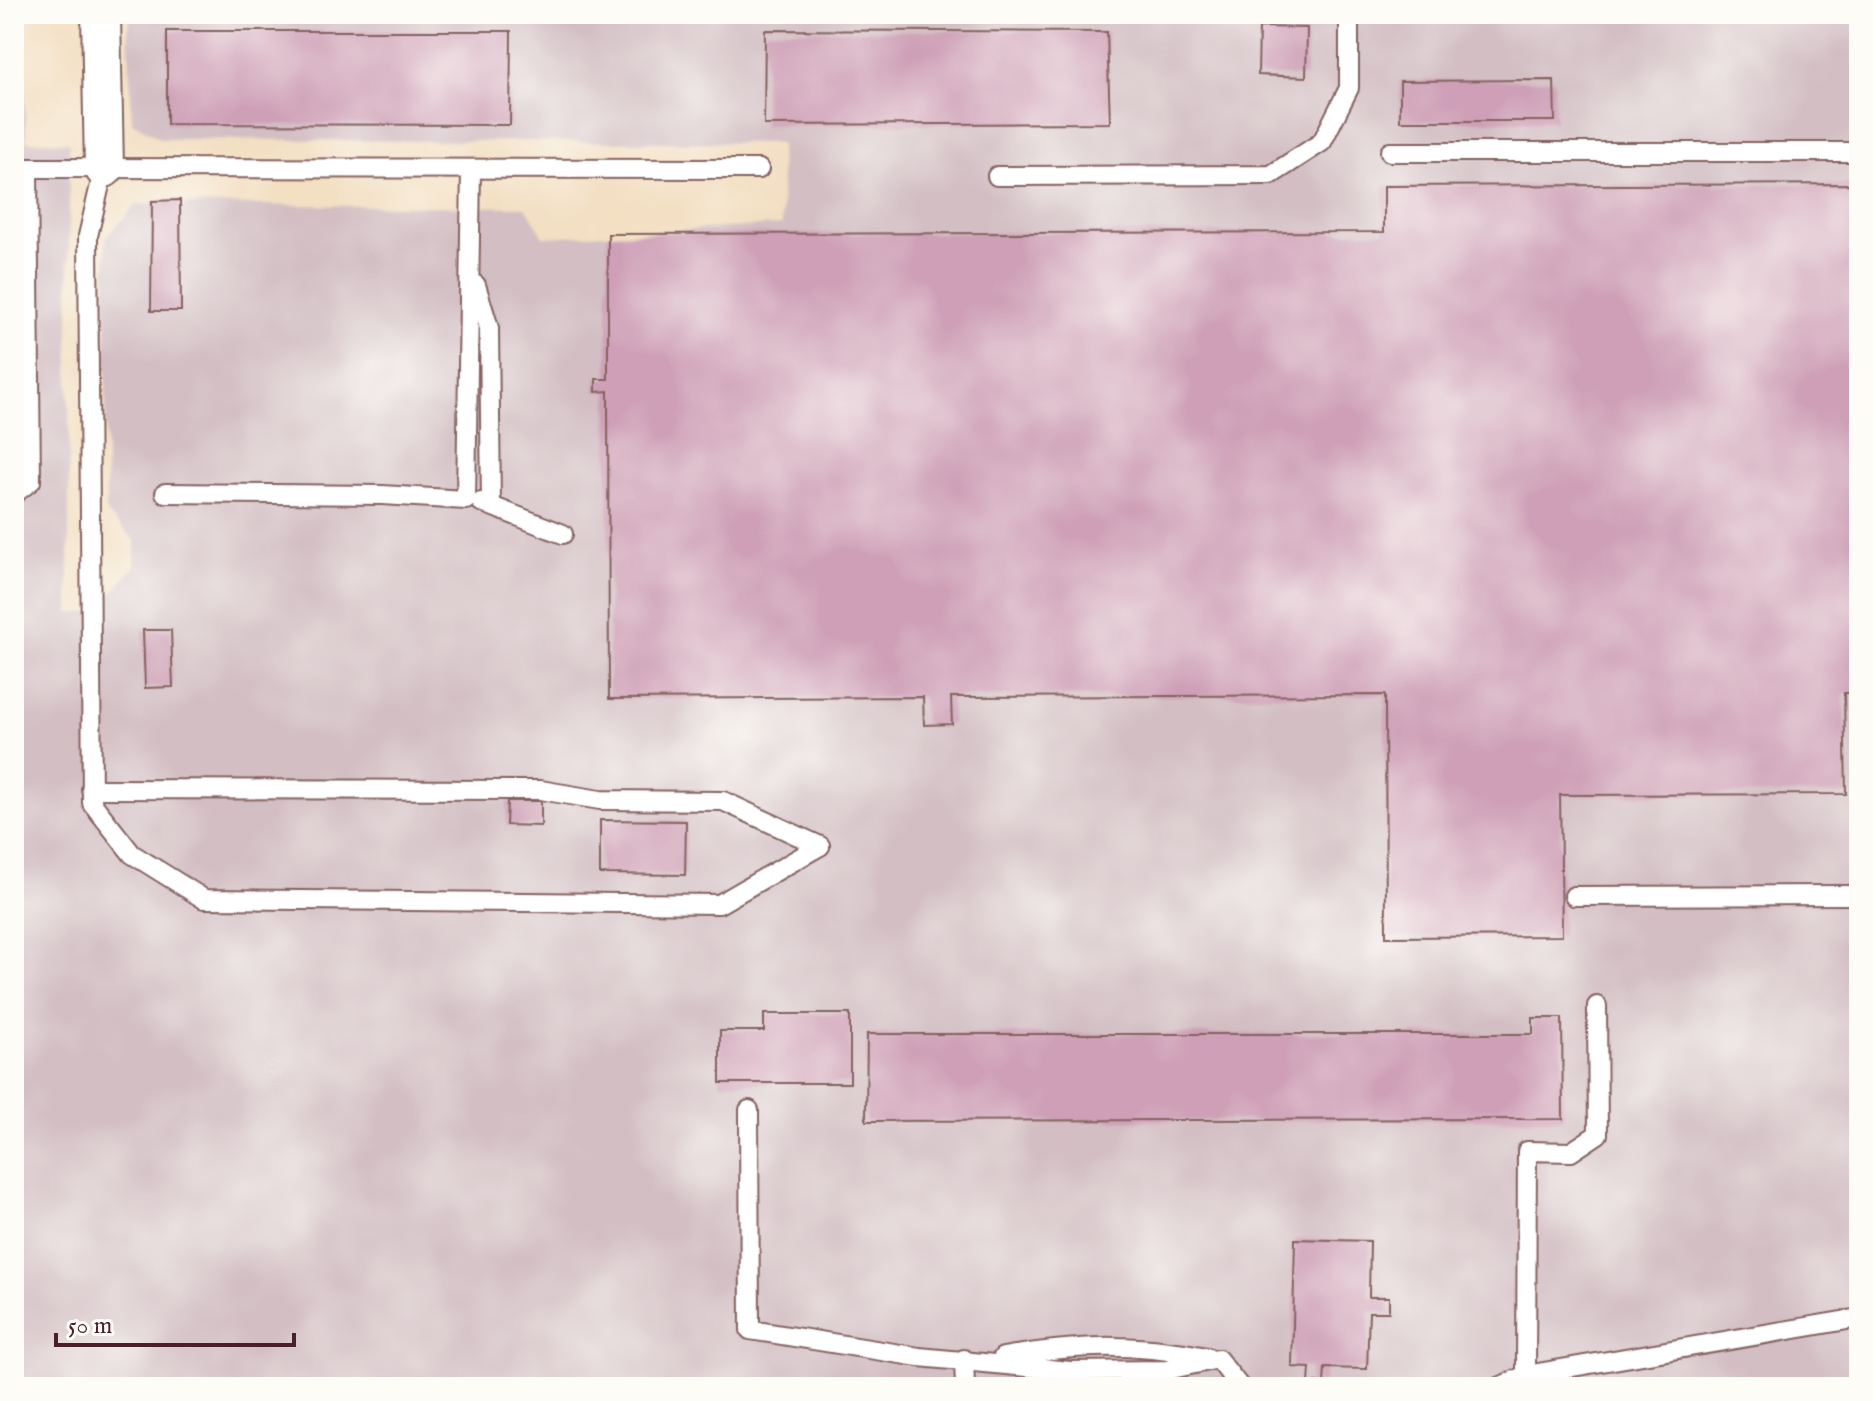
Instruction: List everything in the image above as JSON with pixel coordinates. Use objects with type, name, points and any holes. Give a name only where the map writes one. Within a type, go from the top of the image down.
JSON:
[{"type":"street","points":[[101,14],[104,168]]},
{"type":"lane","points":[[997,176],[1271,175],[1322,142],[1349,88],[1349,14]]},
{"type":"lane","points":[[1390,152],[1859,152]]},
{"type":"lane","points":[[14,494],[31,481],[21,168],[759,169]]},
{"type":"lane","points":[[91,789],[540,790],[600,800],[723,801],[820,846],[719,904],[204,899],[132,854],[92,803],[91,789],[88,236],[104,168]]},
{"type":"lane","points":[[466,500],[471,169]]},
{"type":"lane","points":[[471,269],[489,328],[491,504]]},
{"type":"lane","points":[[165,493],[382,495],[466,500],[491,504],[563,534]]},
{"type":"lane","points":[[1574,896],[1859,895]]},
{"type":"lane","points":[[1526,1375],[1527,1151],[1571,1152],[1598,1134],[1597,1006]]},
{"type":"lane","points":[[749,1110],[750,1330],[919,1357],[983,1360],[1070,1371],[1167,1370],[1218,1359],[1240,1387]]},
{"type":"lane","points":[[1499,1387],[1526,1375],[1859,1318]]},
{"type":"lane","points":[[964,1359],[965,1387]]},
{"type":"shaded area","points":[[14,14],[23,14],[26,141],[69,142],[69,613],[107,612],[108,598],[135,566],[135,541],[106,512],[106,237],[137,204],[526,207],[544,237],[782,225],[780,143],[161,139],[132,122],[128,26],[132,14],[1859,14],[1859,1387],[14,1387]]},
{"type":"building","points":[[1259,27],[1307,28],[1306,77],[1258,75]]},
{"type":"building","points":[[765,30],[1107,32],[1110,123],[764,125]]},
{"type":"building","points":[[167,31],[511,31],[510,125],[167,124]]},
{"type":"building","points":[[1554,80],[1555,121],[1400,121],[1400,81]]},
{"type":"building","points":[[1859,184],[1859,693],[1844,693],[1846,794],[1560,795],[1562,936],[1386,937],[1385,695],[951,697],[952,724],[924,725],[923,697],[609,699],[608,391],[596,392],[596,379],[608,379],[608,234],[1384,232],[1384,186]]},
{"type":"building","points":[[180,200],[181,311],[151,311],[152,201]]},
{"type":"building","points":[[143,630],[171,630],[173,687],[145,688]]},
{"type":"building","points":[[507,801],[541,801],[541,826],[506,825]]},
{"type":"building","points":[[600,820],[686,821],[685,875],[600,874]]},
{"type":"building","points":[[764,1014],[850,1014],[850,1083],[720,1083],[720,1031],[764,1031]]},
{"type":"building","points":[[1533,1018],[1562,1018],[1563,1119],[866,1121],[867,1034],[1533,1034]]},
{"type":"building","points":[[1295,1239],[1370,1241],[1369,1297],[1389,1297],[1389,1312],[1369,1312],[1367,1369],[1325,1368],[1324,1383],[1309,1383],[1310,1368],[1292,1367]]}]
